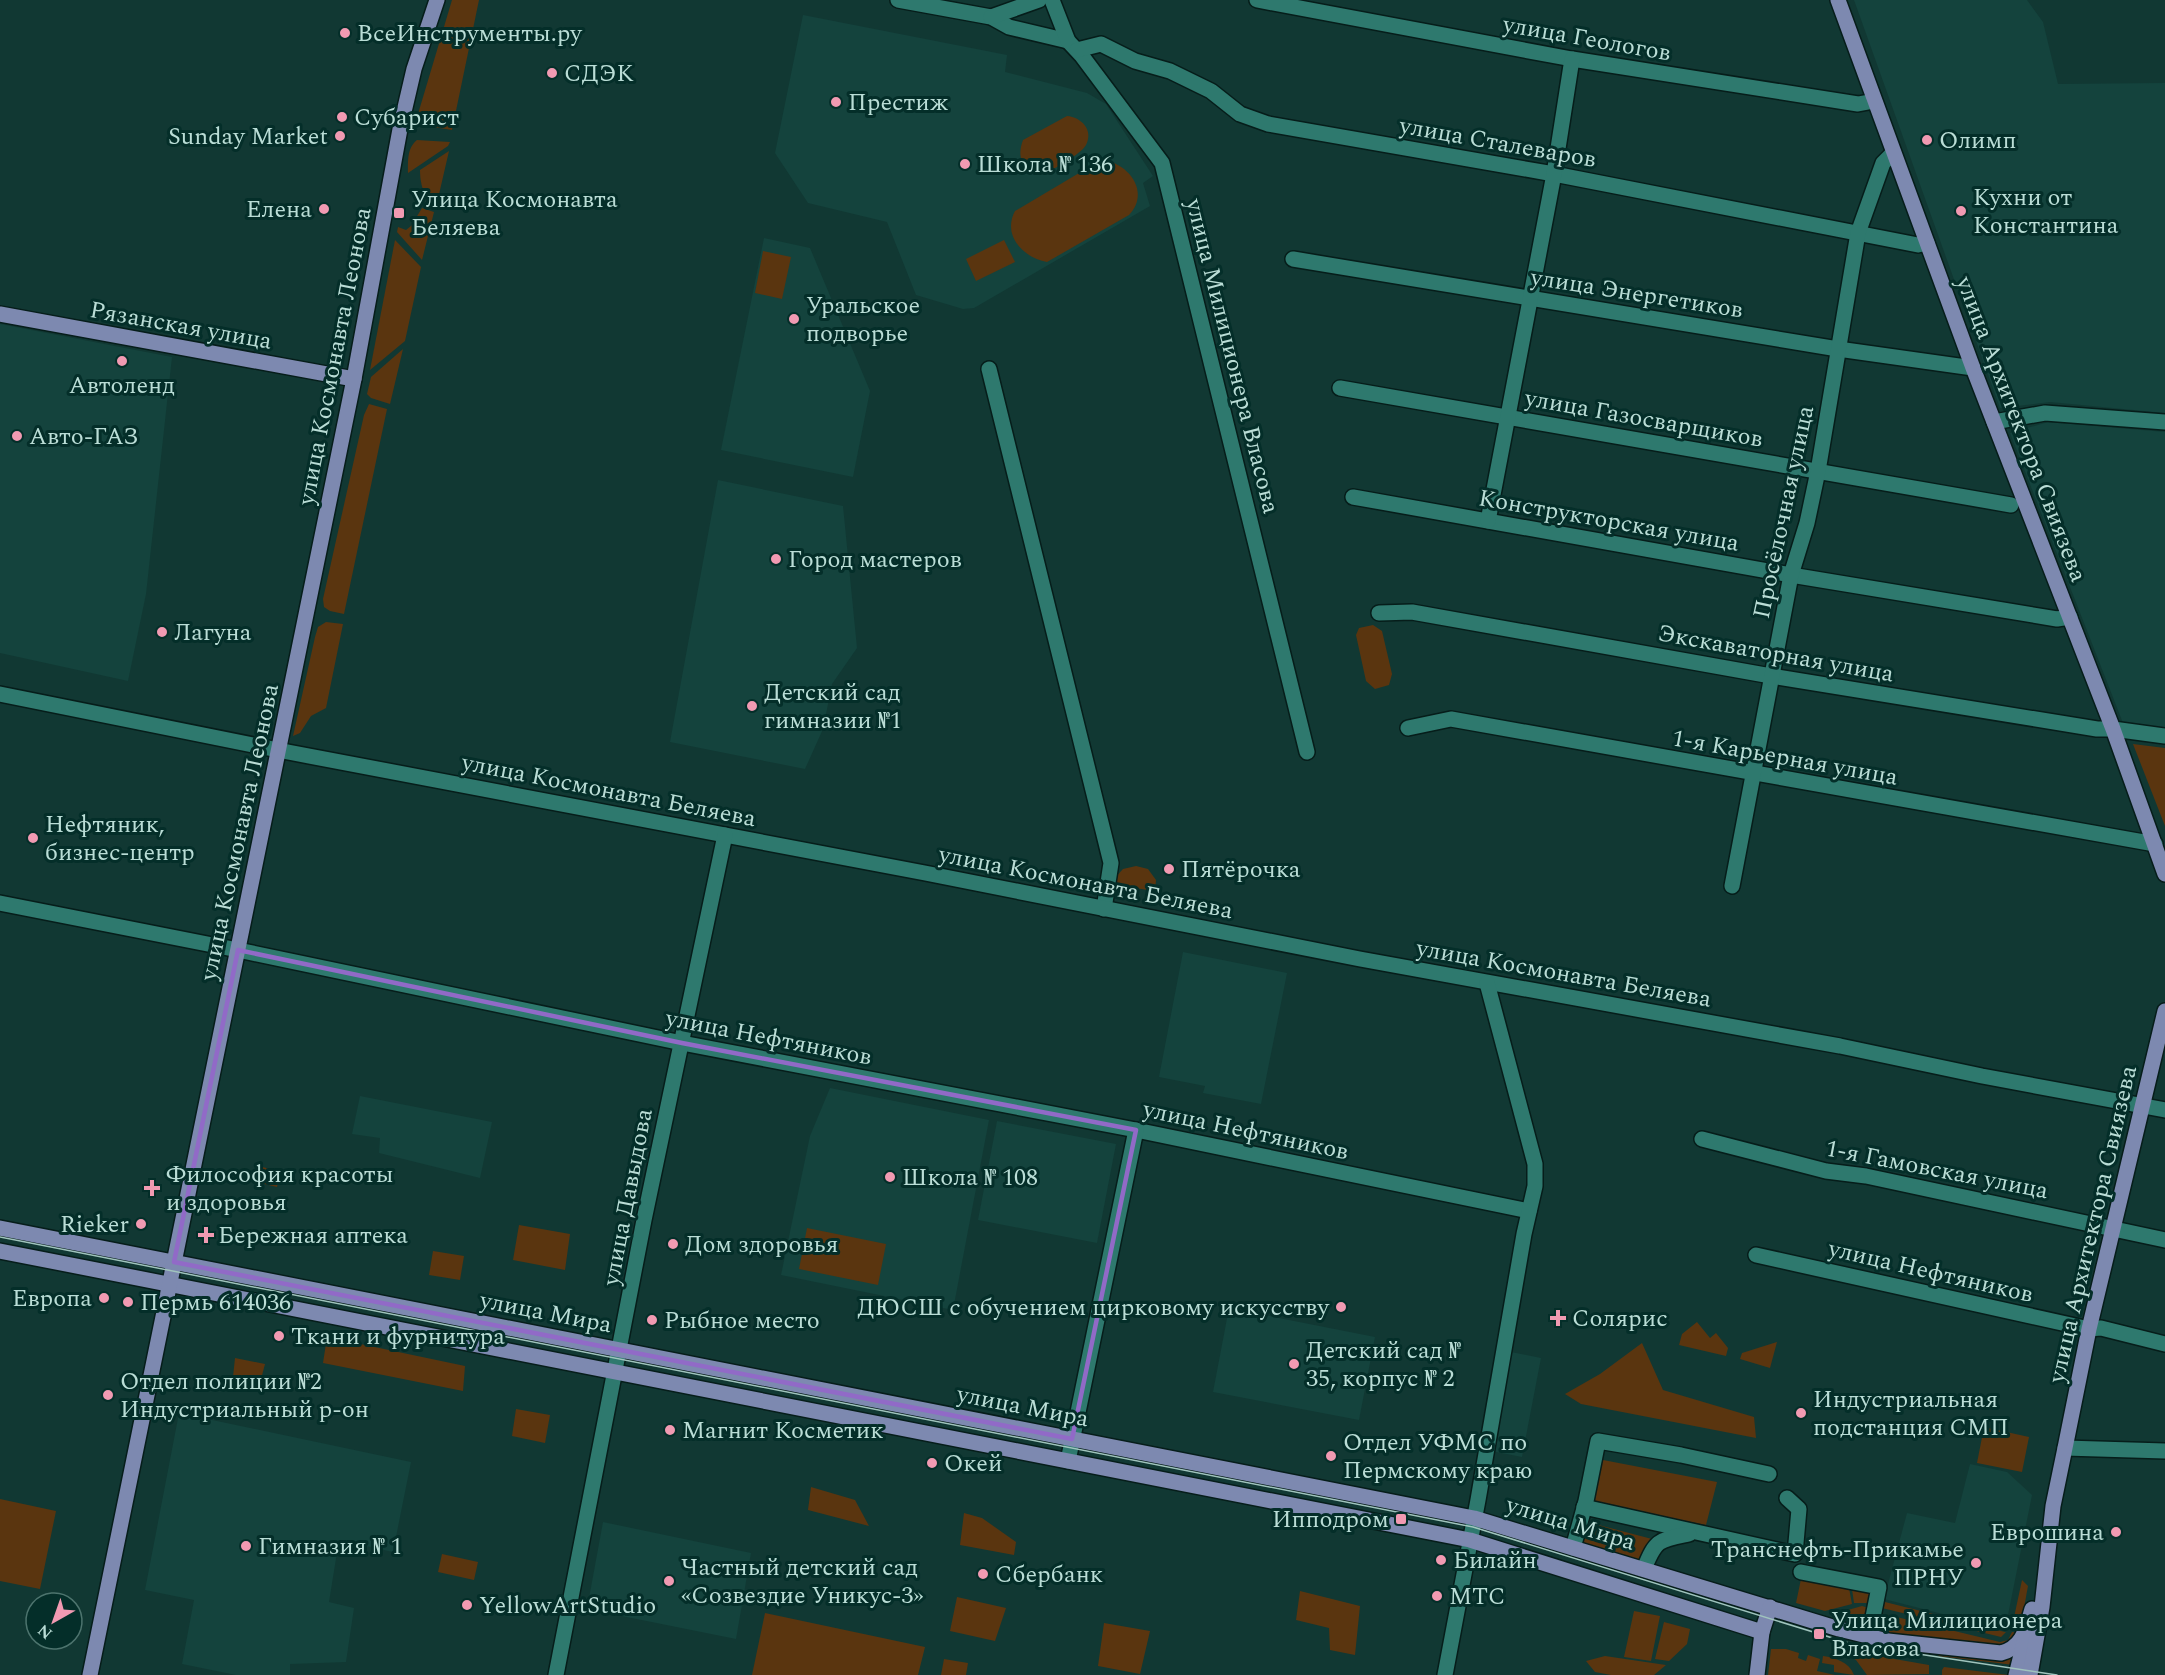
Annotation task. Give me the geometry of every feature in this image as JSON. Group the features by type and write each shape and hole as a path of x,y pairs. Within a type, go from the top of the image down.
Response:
{"main road":[{"name":"улица Космонавта Леонова","path":"90,1675 354,379 400,129 414,69 437,0"},
{"name":"улица Архитектора Свиязева","path":"1838,0 1973,368 2113,729 2165,874"},
{"name":"Рязанская улица","path":"0,314 354,379"},
{"name":"улица Архитектора Свиязева","path":"2024,1675 2031,1619 2089,1329 2165,1011"},
{"name":"улица Мира","path":"0,1228 1474,1518 1869,1637 1995,1653 2013,1648 2031,1619"},
{"name":"улица Мира","path":"0,1251 1470,1540 1762,1632"},
{"path":"1757,1675 1762,1632 1770,1607"},
{"name":"улица Архитектора Свиязева","path":"2030,1675 2031,1619"},
{"path":"2016,1675 2031,1619"},
{"path":"2031,1619 2038,1675"}],"street":[{"path":"898,0 991,17 1009,27 1072,46"},
{"path":"991,17 1039,0"},
{"name":"улица Милиционера Власова","path":"1052,0 1072,46 1162,163 1307,752"},
{"name":"улица Геологов","path":"1257,0 1572,59 1857,104 1874,101"},
{"name":"улица Сталеваров","path":"1072,46 1101,44 1134,61 1170,71 1211,91 1240,114 1268,124 1554,174 1918,245 1927,243"},
{"path":"1488,521 1554,174 1572,59"},
{"name":"Просёлочная улица","path":"1732,886 1791,575 1808,523 1858,233 1883,163 1893,153"},
{"name":"улица Энергетиков","path":"1293,259 1838,349 1973,368"},
{"path":"989,369 1111,863 1104,909"},
{"name":"улица Газосварщиков","path":"1340,388 2011,505"},
{"path":"1994,422 2045,413 2165,422"},
{"name":"Конструкторская улица","path":"1353,497 1791,575 2057,619 2070,618"},
{"name":"Экскаваторная улица","path":"1379,613 1412,612 1771,676 2085,727 2165,736"},
{"name":"улица Космонавта Беляева","path":"0,694 1487,983 1840,1046 1982,1076 2165,1110"},
{"name":"1-я Карьерная улица","path":"1408,728 1451,720 2155,844"},
{"name":"улица Давыдова","path":"556,1675 614,1372 725,835"},
{"name":"улица Нефтяников","path":"0,903 238,950 682,1043 1136,1130 1529,1211"},
{"path":"1444,1675 1524,1234 1535,1186 1535,1164 1487,983"},
{"path":"1068,1461 1136,1130"},
{"name":"1-я Гамовская улица","path":"1702,1139 1826,1171 1866,1176 2165,1239"},
{"name":"улица Нефтяников","path":"1756,1255 2089,1329 2101,1328 2165,1344"},
{"path":"1573,1548 1598,1441 1681,1455 1769,1474"},
{"path":"2064,1448 2165,1451"},
{"path":"1584,1507 1795,1554 1799,1509 1787,1498"},
{"path":"1644,1569 1656,1544 1666,1538 1695,1532"},
{"path":"1801,1572 1879,1587 1869,1637"}],"highlighted area":[{"path":"238,950 682,1043 1136,1130 1072,1439 174,1262"}],"shaded area":[{"path":"452,0 479,0 452,130 415,124"},
{"path":"1854,0 2027,0 2043,22 2058,84 2165,83 2165,413 2050,402 2000,408"},
{"name":"Школа № 136","path":"803,15 1007,55 1005,72 1087,93 1106,104 1153,176 1143,183 1150,206 974,308 963,309 916,295 887,222 808,203 775,153"},
{"path":"1067,116 1085,125 1088,134 1086,145 1060,166 1043,174 1029,170 1024,166 1021,158 1023,140"},
{"path":"417,140 450,142 448,146 408,173 410,151"},
{"path":"449,151 437,203 427,199 420,178 420,170"},
{"path":"1101,160 1120,166 1133,180 1138,197 1129,215 1047,262 1030,256 1013,237 1011,229 1015,211"},
{"path":"422,208 434,212 422,260 397,232 398,227 406,230 411,226"},
{"name":"Уральское подворье","path":"764,238 810,248 870,391 853,477 721,450"},
{"path":"395,240 421,267 405,341 370,370"},
{"path":"1004,240 1015,262 976,281 966,259"},
{"path":"763,251 791,257 782,299 755,293"},
{"path":"0,324 172,357 146,594 128,681 0,653"},
{"path":"403,349 390,404 371,398 367,394 371,377"},
{"path":"369,404 387,409 344,614 324,607 323,599 364,415"},
{"path":"2048,422 2165,432 2165,728 2123,723 2010,433"},
{"path":"718,480 843,506 857,648 832,684 823,729 805,769 670,742"},
{"path":"326,622 343,624 326,708 311,716 300,733 293,736 315,637 318,627"},
{"path":"1373,625 1382,631 1392,674 1389,685 1375,689 1366,681 1356,635 1359,628"},
{"path":"2133,744 2165,748 2165,826"},
{"path":"1136,866 1148,869 1156,880 1155,891 1114,885 1113,880 1123,869"},
{"path":"1183,952 1287,973 1261,1104 1203,1093 1205,1086 1159,1077"},
{"name":"Школа № 108","path":"830,1088 989,1120 953,1310 781,1275 810,1136"},
{"path":"360,1096 492,1122 480,1178 379,1153 380,1138 352,1134"},
{"path":"997,1121 1116,1144 1097,1243 978,1220"},
{"path":"259,1166 281,1172 277,1187 256,1182"},
{"path":"519,1225 570,1234 565,1270 513,1260"},
{"path":"807,1228 886,1244 878,1285 799,1269"},
{"path":"433,1251 464,1256 460,1280 429,1275"},
{"name":"Детский сад № 35, корпус № 2","path":"1229,1308 1375,1337 1359,1420 1213,1392"},
{"path":"1697,1322 1710,1338 1716,1333 1728,1348 1726,1356 1679,1345 1682,1334"},
{"path":"327,1337 465,1366 463,1391 323,1363"},
{"path":"1777,1342 1770,1368 1740,1359 1742,1353"},
{"path":"1642,1343 1663,1390 1754,1417 1756,1438 1581,1404 1565,1394 1600,1374"},
{"path":"1506,1351 1541,1358 1522,1457 1486,1450"},
{"path":"235,1358 265,1364 260,1383 233,1377"},
{"path":"516,1409 550,1415 545,1443 512,1436"},
{"name":"Гимназия № 1","path":"179,1413 411,1462 393,1552 339,1540 329,1602 354,1608 346,1662 290,1664 290,1675 236,1675 182,1664 194,1600 145,1590"},
{"path":"1984,1427 2029,1437 2022,1472 1977,1463"},
{"path":"1598,1459 1717,1482 1706,1525 1590,1502"},
{"path":"1970,1464 2007,1472 2032,1495 2005,1630 1884,1599 1907,1513 1955,1523"},
{"path":"811,1487 855,1500 869,1526 808,1510"},
{"path":"0,1499 56,1511 40,1589 0,1581"},
{"path":"964,1513 982,1518 1016,1542 1014,1555 960,1545"},
{"name":"Частный детский сад «Созвездие Уникус-3»","path":"603,1522 751,1553 736,1639 587,1609"},
{"path":"1591,1523 1652,1539 1641,1561 1578,1541 1582,1531"},
{"path":"442,1554 478,1562 474,1580 438,1572"},
{"path":"1801,1579 1849,1588 1852,1604 1825,1611 1796,1603"},
{"path":"2022,1580 2028,1586 2021,1624 2013,1622"},
{"path":"1852,1589 1873,1593 1870,1605 1854,1603"},
{"path":"1300,1591 1360,1606 1355,1655 1330,1650 1329,1628 1296,1620"},
{"path":"957,1597 1006,1608 995,1641 950,1631"},
{"path":"1885,1602 2006,1632 2001,1637 1882,1608"},
{"path":"1862,1606 1872,1609 1866,1627 1853,1623 1854,1619 1850,1617 1848,1610"},
{"path":"1634,1611 1660,1616 1651,1661 1624,1657"},
{"path":"765,1613 925,1647 918,1675 752,1675"},
{"path":"1880,1613 2000,1642 2008,1640 2012,1632 2019,1633 2006,1648 1878,1632"},
{"path":"1664,1622 1690,1629 1687,1644 1669,1661 1655,1659"},
{"path":"1104,1623 1150,1631 1140,1674 1098,1666"},
{"path":"1771,1649 1786,1649 1799,1653 1798,1658 1806,1661 1808,1655 1820,1659 1817,1671 1835,1675 1768,1675"},
{"path":"1843,1650 1929,1665 1929,1674 1867,1675 1856,1660 1843,1653"},
{"path":"1935,1651 2017,1654 2014,1665 1939,1656"},
{"path":"1605,1656 1666,1665 1654,1675 1611,1675 1595,1672 1586,1661"},
{"path":"1823,1656 1841,1661 1854,1675 1834,1672 1834,1665 1822,1663"},
{"path":"944,1659 968,1663 966,1675 941,1675"},
{"path":"1944,1667 2009,1675 1942,1675"}],"tram line":[{"path":"0,1237 1473,1527 1852,1644 2057,1675"}],"place":[{"name":"ВсеИнструменты.ру","path":"345,33"},
{"name":"СДЭК","path":"552,73"},
{"name":"Престиж","path":"836,102"},
{"name":"Субарист","path":"342,117"},
{"name":"Sunday Market","path":"340,136"},
{"name":"Олимп","path":"1927,140"},
{"name":"Школа № 136","path":"965,164"},
{"name":"Елена","path":"324,209"},
{"name":"Кухни от Константина","path":"1961,211"},
{"name":"Улица Космонавта Беляева","path":"399,213"},
{"name":"Уральское подворье","path":"794,319"},
{"name":"Автоленд","path":"122,361"},
{"name":"Авто-ГАЗ","path":"17,436"},
{"name":"Город мастеров","path":"776,559"},
{"name":"Лагуна","path":"162,632"},
{"name":"Детский сад гимназии №1","path":"752,706"},
{"name":"Нефтяник, бизнес-центр","path":"33,838"},
{"name":"Пятёрочка","path":"1169,869"},
{"name":"Школа № 108","path":"890,1177"},
{"name":"Философия красоты и здоровья","path":"152,1188"},
{"name":"Rieker","path":"141,1224"},
{"name":"Бережная аптека","path":"206,1235"},
{"name":"Дом здоровья","path":"673,1244"},
{"name":"Европа","path":"104,1298"},
{"name":"Пермь 614036","path":"128,1302"},
{"name":"ДЮСШ с обучением цирковому искусству","path":"1341,1307"},
{"name":"Солярис","path":"1558,1318"},
{"name":"Рыбное место","path":"652,1320"},
{"name":"Ткани и фурнитура","path":"279,1336"},
{"name":"Детский сад № 35, корпус № 2","path":"1294,1364"},
{"name":"Отдел полиции №2 Индустриальный р-он","path":"108,1395"},
{"name":"Индустриальная подстанция СМП","path":"1801,1413"},
{"name":"Магнит Косметик","path":"670,1430"},
{"name":"Отдел УФМС по Пермскому краю","path":"1331,1456"},
{"name":"Окей","path":"932,1463"},
{"name":"Ипподром","path":"1401,1519"},
{"name":"Еврошина","path":"2116,1532"},
{"name":"Гимназия № 1","path":"246,1546"},
{"name":"Билайн","path":"1441,1560"},
{"name":"Транснефть-Прикамье ПРНУ","path":"1976,1563"},
{"name":"Сбербанк","path":"983,1574"},
{"name":"Частный детский сад «Созвездие Уникус-3»","path":"669,1581"},
{"name":"МТС","path":"1437,1596"},
{"name":"YellowArtStudio","path":"467,1605"},
{"name":"Улица Милиционера Власова","path":"1819,1634"}]}
